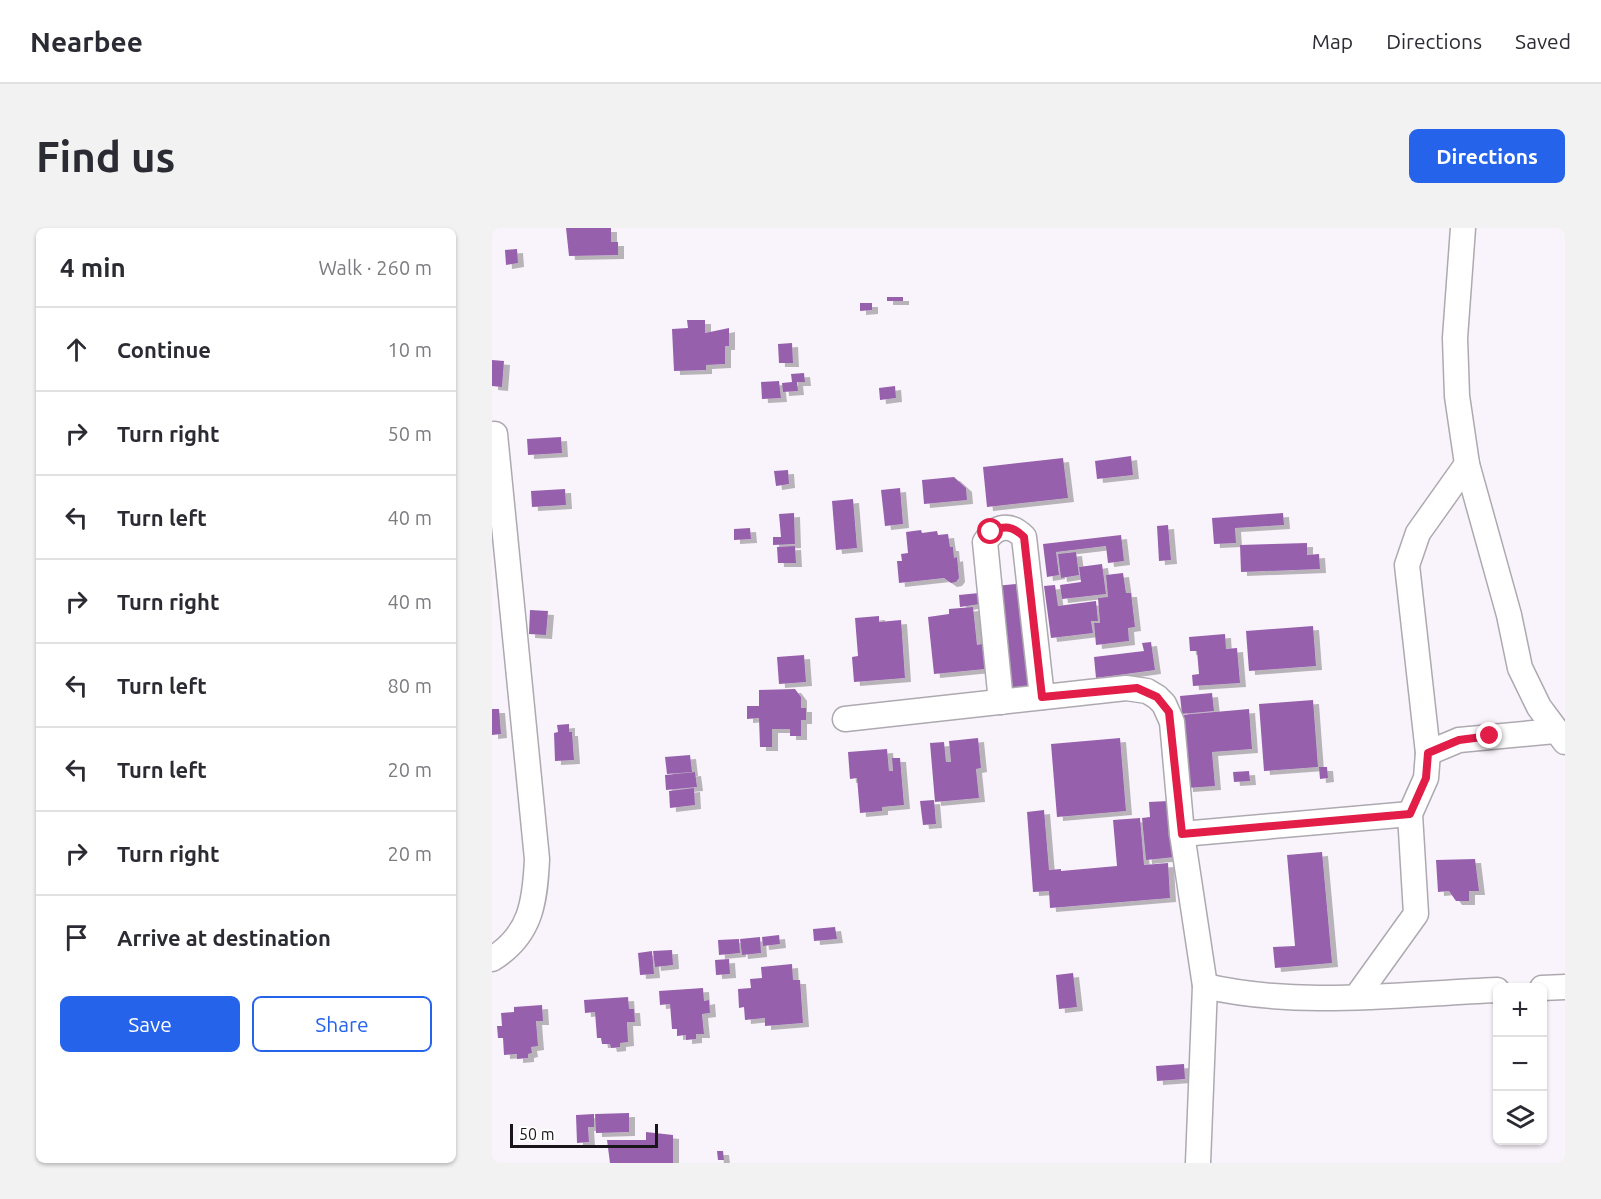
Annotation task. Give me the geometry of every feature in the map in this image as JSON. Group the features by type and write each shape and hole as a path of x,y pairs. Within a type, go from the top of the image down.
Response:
{"street":[{"path":"1428,753 1459,740 1560,736 1520,668 1509,615 1467,464 1457,396 1455,338 1463,228"},
{"path":"492,959 518,938 528,919 533,900 537,859 495,434"},
{"path":"1356,996 1416,914 1410,814 1426,778 1428,753 1407,566 1418,533 1467,464"},
{"path":"1001,702 985,542 991,532 1003,526 1016,529 1024,537 1042,697"},
{"path":"845,719 1137,688 1147,691 1164,704 1172,722 1182,834 1205,986 1198,1163"},
{"path":"1182,834 1410,814"},
{"path":"1205,986 1246,995 1292,999 1493,990"},
{"path":"1547,988 1565,987"}],"building":[{"path":"566,228 611,228 611,242 618,242 618,255 569,256"},
{"path":"517,249 518,263 506,265 505,250"},
{"path":"887,297 903,297 903,301 887,301"},
{"path":"860,303 872,303 872,310 860,311"},
{"path":"687,320 705,320 705,333 729,328 729,346 725,346 725,364 706,365 706,370 674,371 672,329 688,328"},
{"path":"792,343 793,363 779,363 778,344"},
{"path":"492,360 504,361 502,387 492,386"},
{"path":"804,373 805,382 797,382 798,391 783,392 782,383 792,382 791,374"},
{"path":"779,381 781,398 762,399 761,382"},
{"path":"895,386 896,398 880,400 879,388"},
{"path":"561,437 562,453 528,455 527,439"},
{"path":"1131,456 1133,475 1097,479 1095,461"},
{"path":"1063,458 1068,498 987,507 983,467"},
{"path":"788,470 789,484 776,486 774,471"},
{"path":"954,477 966,488 967,500 924,504 922,480"},
{"path":"900,488 903,524 885,526 881,490"},
{"path":"565,489 566,505 532,507 531,491"},
{"path":"853,499 857,548 836,550 832,501"},
{"path":"794,513 795,544 773,545 773,537 781,537 779,514"},
{"path":"1283,513 1284,525 1235,528 1236,543 1214,544 1212,518"},
{"path":"1168,525 1171,560 1159,561 1157,526"},
{"path":"750,528 751,539 734,540 734,529"},
{"path":"921,530 922,533 937,531 938,535 948,534 954,558 957,557 959,578 956,582 951,583 944,578 899,583 897,561 902,561 901,554 908,553 906,532"},
{"path":"1121,535 1124,561 1108,563 1106,546 1056,552 1059,575 1047,577 1043,544"},
{"path":"1307,543 1307,555 1319,554 1320,569 1241,572 1240,545"},
{"path":"795,546 796,563 778,563 777,547"},
{"path":"1076,552 1079,575 1061,578 1058,554"},
{"path":"1102,564 1106,594 1062,599 1060,585 1081,582 1079,567"},
{"path":"1123,573 1126,593 1131,593 1135,627 1128,628 1129,641 1096,645 1094,623 1100,623 1098,598 1108,597 1106,575"},
{"path":"1016,584 1022,635 1027,634 1034,687 1007,691 995,586"},
{"path":"1055,585 1058,606 1096,601 1098,621 1091,621 1093,633 1051,638 1044,586"},
{"path":"979,593 980,604 960,607 959,595"},
{"path":"973,607 977,645 982,644 985,669 934,674 928,617 949,614 949,609"},
{"path":"530,610 548,611 546,635 529,634"},
{"path":"879,616 879,622 901,620 905,678 854,682 852,657 858,656 855,618"},
{"path":"1313,626 1316,666 1249,671 1246,631"},
{"path":"1225,634 1226,649 1237,648 1240,683 1193,686 1192,675 1199,674 1197,651 1190,651 1189,637"},
{"path":"1151,642 1155,670 1096,678 1094,657 1144,651 1142,643"},
{"path":"804,655 806,682 779,684 777,657"},
{"path":"795,689 801,697 801,708 806,708 806,720 801,720 801,736 790,736 790,729 772,729 772,747 760,747 759,718 747,719 747,706 759,706 759,690"},
{"path":"1212,693 1214,711 1182,714 1180,696"},
{"path":"1313,700 1318,767 1264,771 1259,704"},
{"path":"492,709 499,709 501,734 492,735"},
{"path":"1249,709 1252,749 1212,752 1215,786 1187,788 1181,715"},
{"path":"569,724 569,732 572,732 574,760 555,761 554,733 558,732 557,725"},
{"path":"978,738 981,768 976,769 979,798 935,802 930,743 944,742 946,762 951,762 949,741"},
{"path":"1120,738 1126,811 1057,817 1051,744"},
{"path":"887,749 889,771 893,771 892,758 900,758 904,805 882,807 882,811 860,813 857,778 850,779 848,752"},
{"path":"690,755 692,772 667,774 665,757"},
{"path":"1319,767 1327,767 1328,778 1320,779"},
{"path":"1249,771 1250,781 1234,782 1233,772"},
{"path":"695,772 697,787 666,790 665,775"},
{"path":"694,788 695,805 670,808 669,791"},
{"path":"934,800 936,824 923,825 920,801"},
{"path":"1168,801 1175,857 1146,860 1142,818 1150,817 1149,802"},
{"path":"1044,810 1049,870 1061,869 1061,871 1117,866 1113,820 1140,818 1144,865 1168,863 1170,898 1050,908 1049,891 1033,892 1027,812"},
{"path":"1322,852 1332,963 1275,968 1273,947 1295,946 1287,855"},
{"path":"1475,859 1479,891 1469,891 1469,901 1456,901 1449,891 1438,892 1436,860"},
{"path":"835,927 837,939 814,941 813,929"},
{"path":"779,935 780,944 763,946 762,937"},
{"path":"760,937 761,953 742,955 740,939"},
{"path":"739,939 740,953 719,955 718,940"},
{"path":"672,950 673,965 655,967 653,951"},
{"path":"652,951 654,974 640,975 638,953"},
{"path":"729,959 730,974 716,975 715,960"},
{"path":"792,964 793,980 800,980 803,1023 765,1026 765,1018 745,1020 744,1007 739,1008 738,989 751,988 750,979 762,978 761,967"},
{"path":"1073,973 1077,1007 1059,1009 1056,975"},
{"path":"703,988 704,1001 709,1000 710,1013 702,1014 704,1034 696,1034 696,1039 686,1040 686,1035 677,1036 677,1029 672,1029 670,1004 660,1005 659,991"},
{"path":"628,997 629,1009 634,1009 635,1022 627,1022 628,1042 620,1043 620,1047 611,1048 610,1044 602,1044 601,1038 597,1038 595,1012 585,1013 584,1000"},
{"path":"542,1005 543,1021 536,1021 538,1046 531,1047 532,1053 528,1054 528,1058 517,1059 517,1054 504,1055 503,1038 498,1038 497,1026 502,1026 501,1013 514,1012 514,1007"},
{"path":"1184,1064 1185,1079 1157,1081 1156,1066"},
{"path":"629,1113 629,1132 596,1133 595,1114"},
{"path":"594,1114 594,1127 588,1127 589,1142 577,1143 576,1115"},
{"path":"646,1132 673,1135 673,1163 610,1163 607,1140 646,1140"},
{"path":"717,1151 723,1151 724,1160 718,1160"}],"route":[{"path":"991,532 1003,526 1016,529 1024,537 1042,697 1137,688 1147,691 1164,704 1172,722 1182,834 1410,814 1426,778 1428,753 1459,740 1490,736"}]}
